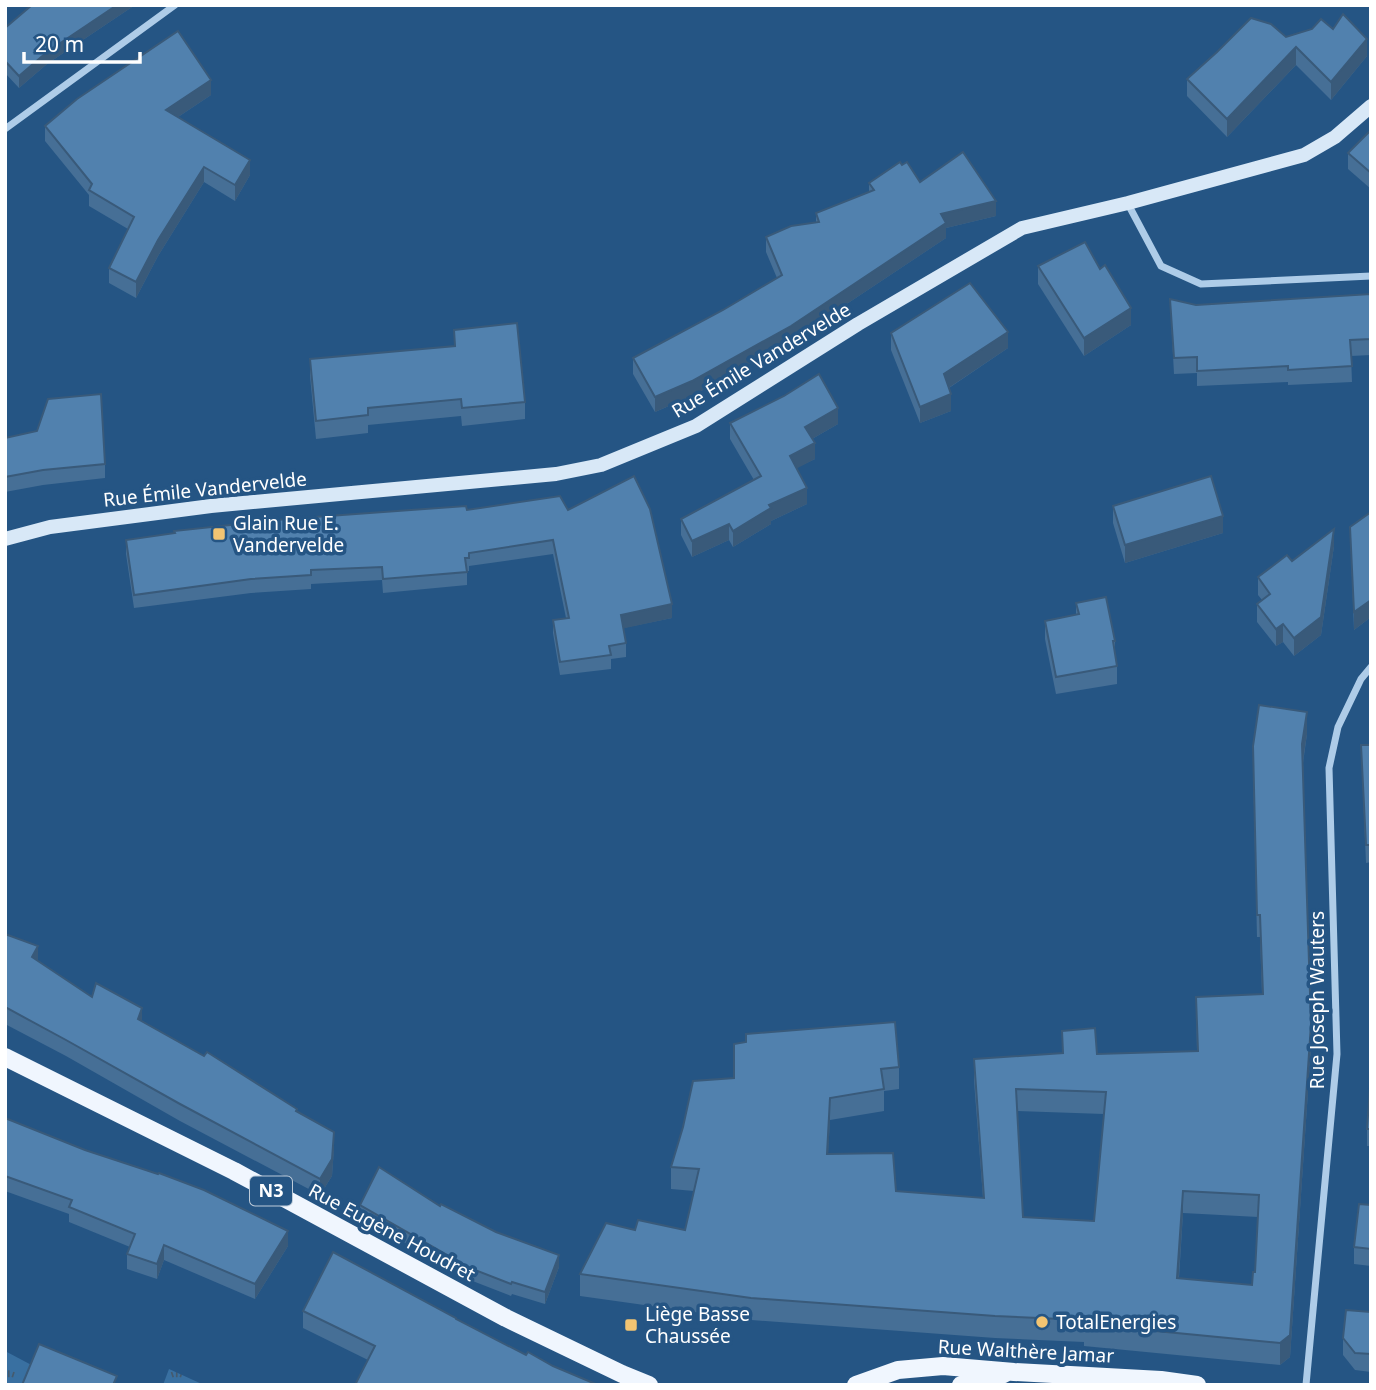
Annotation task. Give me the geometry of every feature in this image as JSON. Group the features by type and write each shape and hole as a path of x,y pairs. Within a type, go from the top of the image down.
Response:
{"main road":[{"name":"Rue Émile Vandervelde","path":"5,539 50,527 198,508 556,474 601,465 696,426 858,324 1022,228 1128,203 1304,155 1335,137 1371,106"},
{"name":"Rue Eugène Houdret","path":"5,1057 234,1171 506,1318 649,1385"},
{"name":"Rue Walthère Jamar","path":"856,1385 898,1370 919,1367 970,1367 1161,1380 1197,1385"},
{"path":"961,1385 1014,1372"}],"street":[{"path":"5,129 175,5"},
{"path":"1128,203 1161,266 1201,284 1371,276"},
{"name":"Rue Joseph Wauters","path":"1306,1385 1336,1054 1329,768 1338,727 1361,679 1371,667"}],"green space":[{"path":"5,1351 39,1369 33,1385 5,1385"},
{"path":"169,1369 204,1385 163,1385"}],"building":[{"path":"32,5 117,5 47,52 19,76 5,61 5,28"},
{"path":"1343,14 1367,39 1331,82 1296,47 1227,119 1187,79 1251,18 1271,24 1286,37 1312,29 1321,19 1333,29"},
{"path":"178,31 211,80 166,110 250,160 235,185 204,167 158,240 136,282 109,268 134,217 89,190 92,184 45,126 77,99"},
{"path":"1371,130 1371,173 1348,153"},
{"path":"963,152 996,201 941,214 946,223 791,326 692,381 655,397 633,358 782,275 766,237 791,226 819,222 816,213 874,190 869,183 900,162 902,165 907,162 920,182"},
{"path":"1085,242 1100,269 1105,265 1131,308 1084,338 1038,266"},
{"path":"970,283 1008,332 944,374 951,394 920,407 891,333"},
{"path":"1371,294 1371,339 1350,340 1352,366 1197,371 1197,357 1174,358 1170,299 1196,305"},
{"path":"517,323 525,402 462,408 461,399 368,408 368,415 316,421 310,359 455,346 454,330"},
{"path":"819,374 838,408 805,427 815,443 790,456 807,488 769,505 771,508 733,531 729,524 692,541 681,519 761,476 730,423 784,396"},
{"path":"101,394 105,464 5,477 5,438 37,431 48,399"},
{"path":"634,476 650,509 672,604 621,615 626,643 609,646 611,655 560,662 553,620 569,618 553,540 469,553 469,558 465,558 467,572 383,579 382,567 311,570 311,575 251,579 134,595 126,540 175,533 174,531 287,519 466,506 467,510 560,496 568,510"},
{"path":"1211,476 1223,516 1125,545 1113,506"},
{"path":"1371,512 1371,600 1354,612 1350,527"},
{"path":"1334,529 1321,617 1294,638 1283,624 1276,629 1257,604 1270,594 1258,577 1287,555 1292,561"},
{"path":"1106,597 1117,666 1056,677 1045,621 1079,614 1076,603"},
{"path":"1259,705 1307,712 1302,744 1311,1024 1290,1335 1280,1343 1084,1324 1084,1320 751,1298 580,1274 606,1223 635,1230 638,1220 685,1230 699,1169 671,1167 693,1081 734,1078 734,1044 746,1042 746,1034 895,1022 899,1067 881,1069 884,1089 830,1098 827,1154 893,1153 896,1191 984,1198 974,1059 1063,1053 1062,1031 1095,1028 1097,1054 1198,1051 1196,997 1263,994 1260,915 1257,915 1253,746","holes":["1016,1089 1106,1092 1094,1221 1023,1217","1183,1191 1259,1195 1252,1285 1177,1278"]},
{"path":"1361,745 1371,745 1371,845 1366,845"},
{"path":"5,934 38,946 32,957 92,997 96,983 142,1008 138,1019 204,1056 207,1052 297,1109 296,1111 334,1132 332,1159 320,1179 5,1007"},
{"path":"1371,1075 1371,1129 1367,1129"},
{"path":"5,1118 85,1150 204,1190 288,1231 255,1284 164,1245 157,1264 127,1254 135,1234 69,1207 72,1200 5,1176"},
{"path":"379,1167 440,1206 441,1204 496,1232 559,1255 545,1292 512,1282 511,1284 470,1268 360,1205"},
{"path":"1359,1204 1371,1205 1371,1249 1354,1247"},
{"path":"333,1252 526,1355 528,1352 598,1385 355,1385 375,1346 303,1311"},
{"path":"1346,1310 1371,1312 1371,1354 1355,1353 1343,1338"},
{"path":"39,1344 117,1376 113,1385 22,1385"}],"place":[{"name":"Glain Rue E. Vandervelde","path":"219,534"},
{"name":"TotalEnergies","path":"1042,1322"},
{"name":"Liège Basse Chaussée","path":"631,1325"}]}
